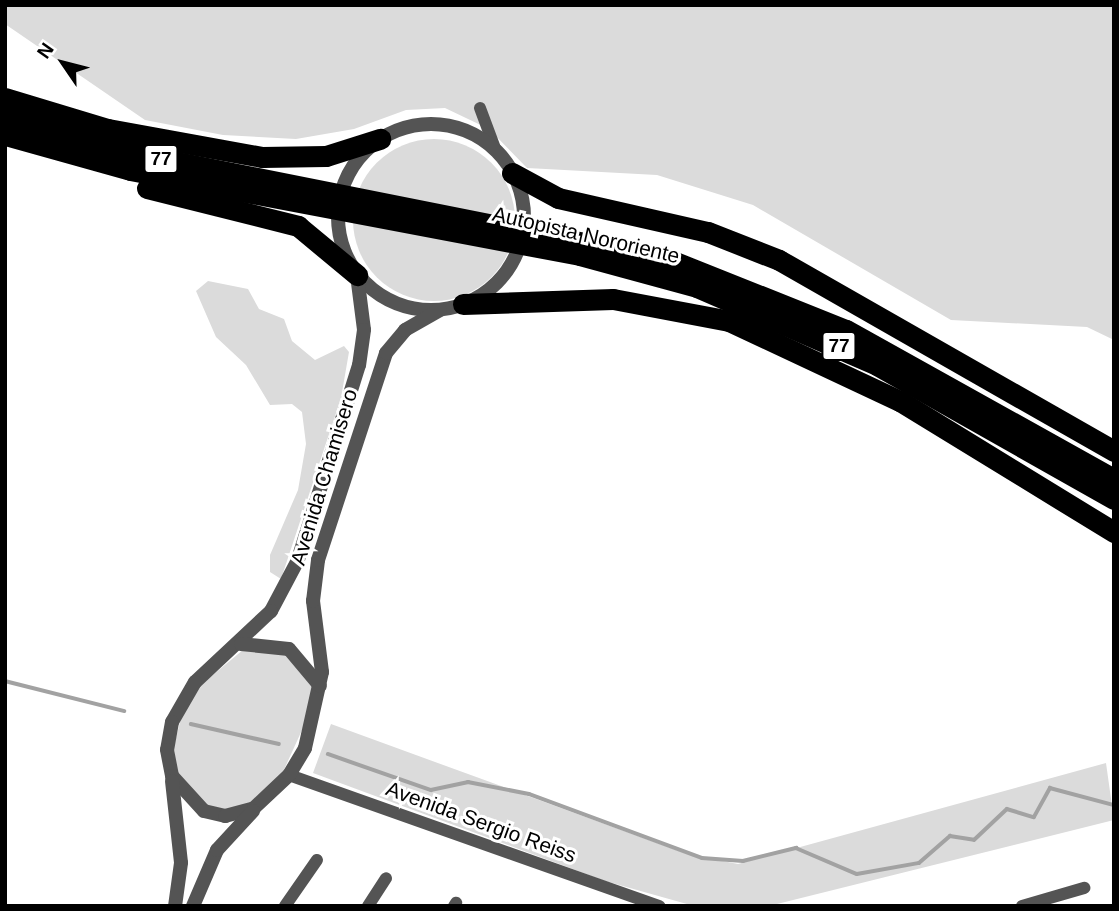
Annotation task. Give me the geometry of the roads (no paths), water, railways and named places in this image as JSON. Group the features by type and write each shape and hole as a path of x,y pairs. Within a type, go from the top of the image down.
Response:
{"highway":[{"path":"5,98 98,127 262,157 326,156 380,139"},
{"name":"Autopista Nororiente","path":"5,116 114,149 318,198"},
{"path":"5,135 40,158 89,175 284,221 320,240 358,275"},
{"name":"Autopista Nororiente","path":"5,135 118,167 318,198 670,260 814,315 1114,479"},
{"path":"512,173 558,198 708,232 779,260 1114,451"},
{"name":"Autopista Nororiente","path":"543,239 672,278 793,324 961,410 1114,499"},
{"path":"463,304 613,299 729,321 796,347 926,415 1114,532"}],"street":[{"path":"480,108 496,151 512,173 524,214 515,257 493,285 463,304 440,310 394,303 358,275 341,241 339,202 353,166 380,139 433,124 473,134 496,151"},
{"name":"Avenida Chamisero","path":"175,906 181,863 167,750 178,706 204,674 241,645 281,596 300,552 359,365 364,331 358,275"},
{"name":"Avenida Chamisero","path":"193,906 217,850 289,775 313,728 320,686 313,601 316,568 375,379 400,334 440,310"},
{"path":"241,645 289,649 320,686"},
{"name":"Avenida Sergio Reiss","path":"289,775 659,906"},
{"name":"Avenida Chamisero","path":"172,776 192,804 213,814 236,815 264,802"},
{"path":"285,906 317,860"},
{"path":"368,906 387,878"},
{"path":"1022,906 1044,902 1084,888"}],"waterway":[{"path":"5,681 124,711"},
{"path":"191,724 279,744"},
{"path":"328,754 431,790 468,782 529,794 702,858 743,861 796,848 857,874 919,863 950,836 974,840 1007,809 1034,817 1050,788 1114,805"}]}
